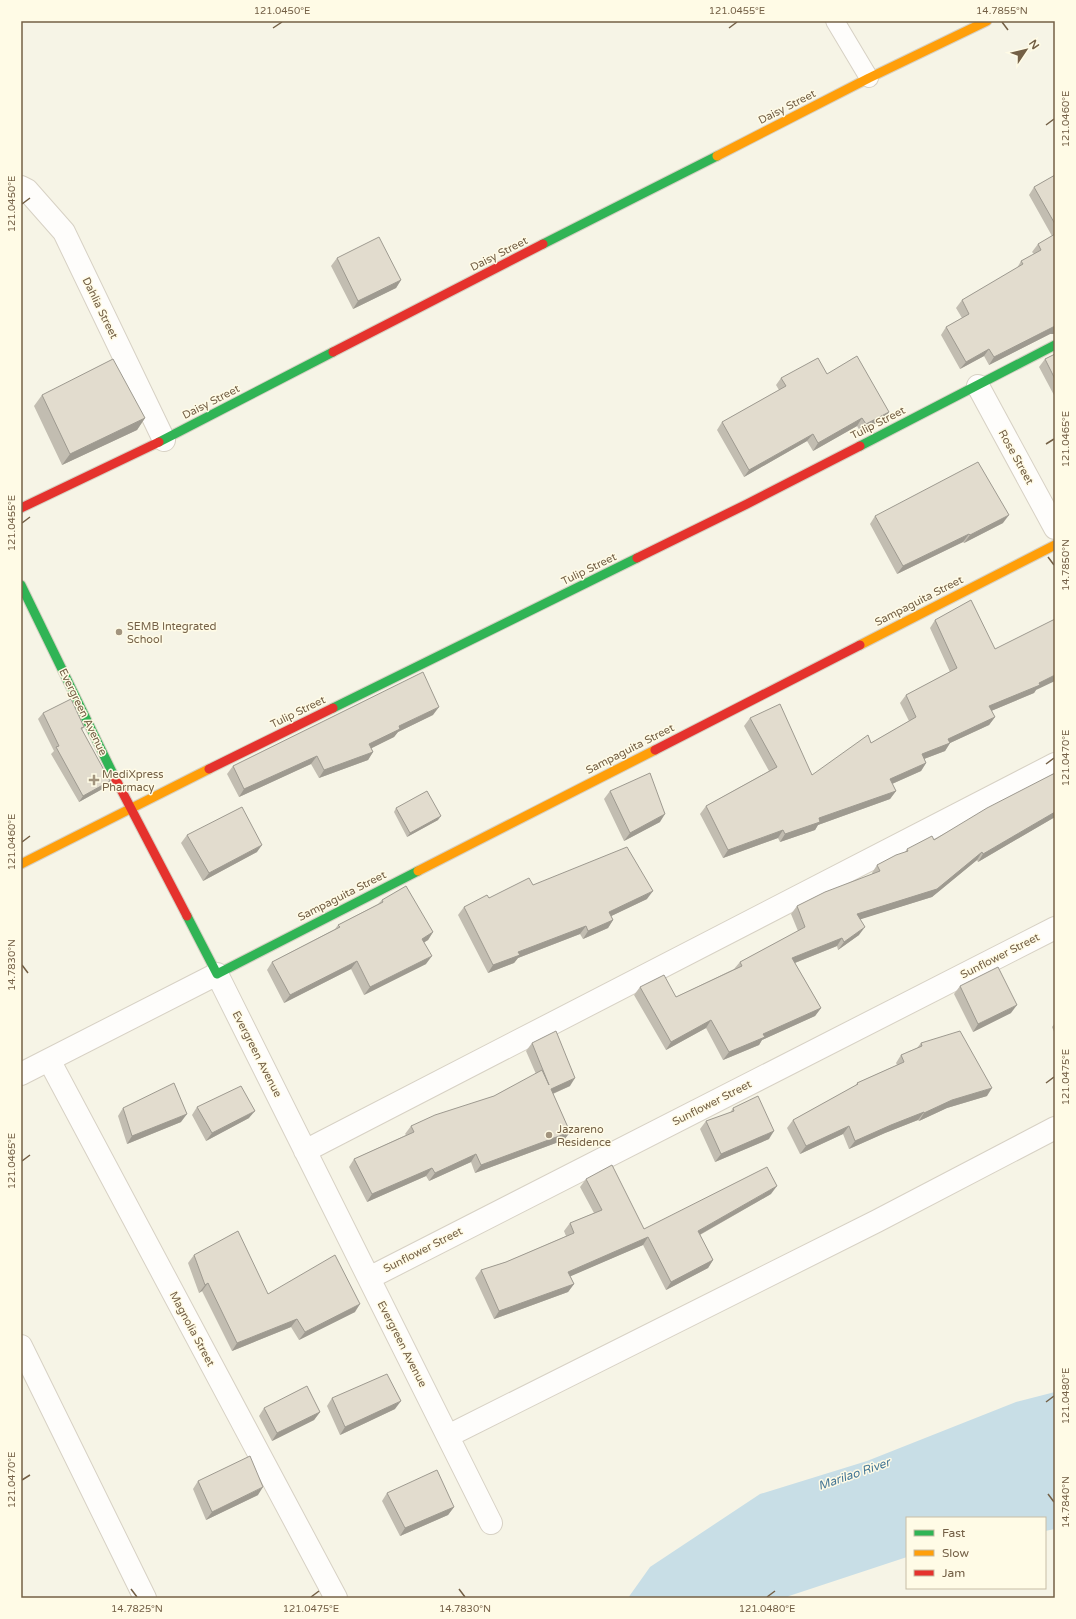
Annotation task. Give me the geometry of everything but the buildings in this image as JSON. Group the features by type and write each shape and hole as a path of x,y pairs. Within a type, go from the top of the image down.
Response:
{"street":[{"name":"Daisy Street","path":"21,508 164,440 869,78 987,21"},
{"name":"Dahlia Street","path":"21,187 27,190 64,232 164,440"},
{"name":"Tulip Street","path":"21,864 130,808 747,504 1055,345"},
{"name":"Rose Street","path":"978,386 1055,528"},
{"name":"Sampaguita Street","path":"217,974 1055,545"},
{"name":"Evergreen Avenue","path":"21,585 130,808 217,974 491,1523"},
{"path":"305,1151 1055,764"},
{"name":"Sunflower Street","path":"368,1278 1055,928"},
{"path":"21,1074 217,974"},
{"name":"Magnolia Street","path":"49,1060 336,1598"},
{"path":"448,1436 877,1221 1055,1128"},
{"path":"21,1346 145,1598"}],"lane":[{"path":"835,21 869,78"}],"water":[{"name":"Marilao River","path":"1055,1392 1055,1529 1046,1531 1046,1517 906,1517 906,1557 789,1596 787,1598 628,1598 650,1567 760,1494 867,1461 1016,1402"}],"traffic: fast":[{"path":"543,244 717,156"},
{"path":"860,446 1055,345"},
{"path":"159,442 333,352"},
{"path":"333,708 637,558"},
{"path":"21,585 114,776"},
{"path":"187,916 217,974 418,871"}],"traffic: slow":[{"path":"717,156 869,78 987,21"},
{"path":"860,645 1055,545"},
{"path":"418,871 655,750"},
{"path":"21,864 209,769"}],"traffic: jam":[{"path":"333,352 543,244"},
{"path":"21,508 159,442"},
{"path":"637,558 860,446"},
{"path":"655,750 860,645"},
{"path":"209,769 333,708"},
{"path":"114,776 187,916"}],"place":[{"name":"SEMB Integrated School","path":"119,632"},
{"name":"MediXpress Pharmacy","path":"94,780"},
{"name":"Jazareno Residence","path":"549,1135"}]}
